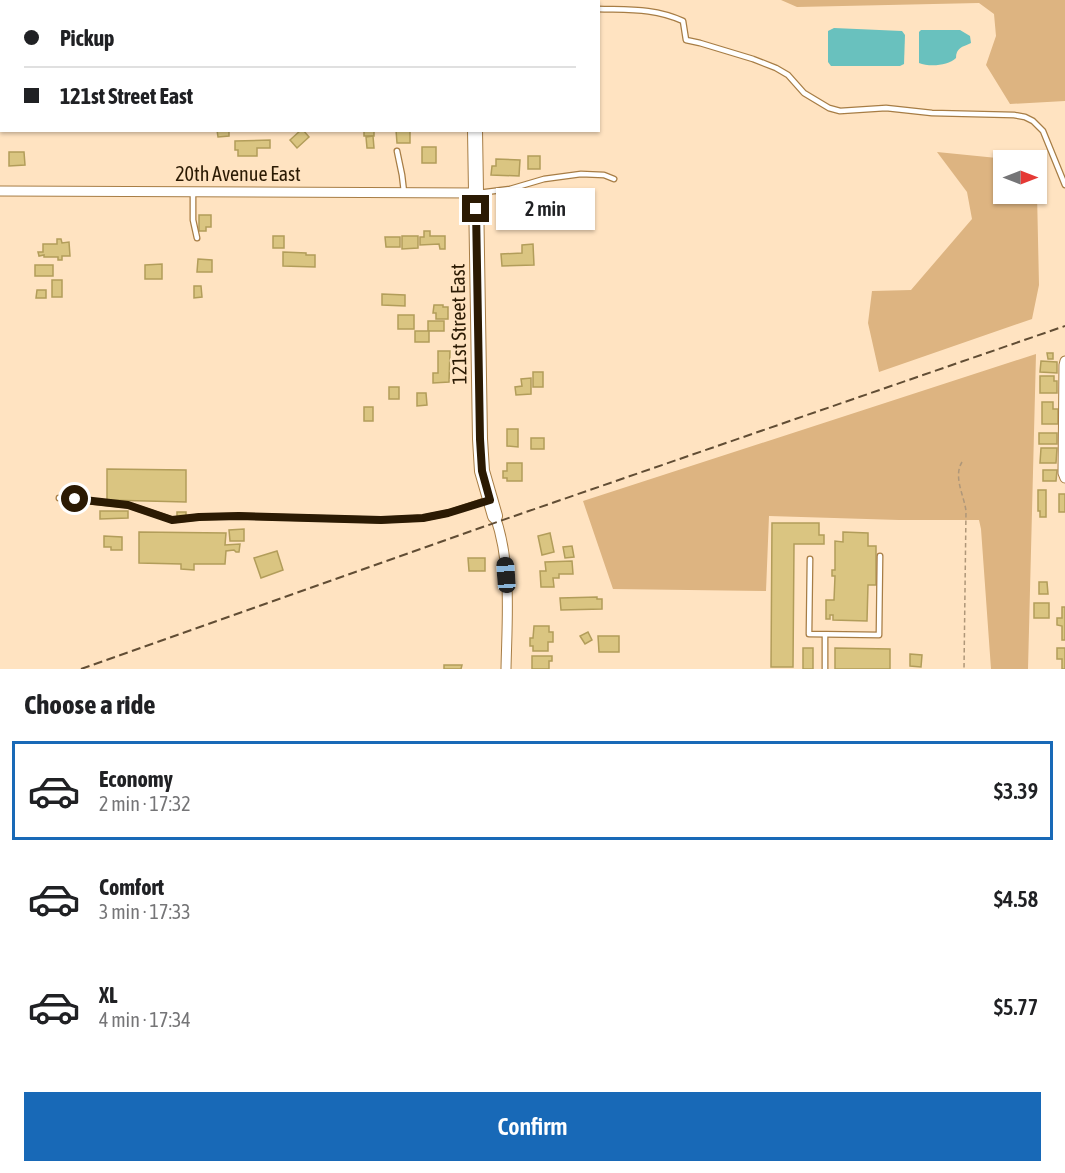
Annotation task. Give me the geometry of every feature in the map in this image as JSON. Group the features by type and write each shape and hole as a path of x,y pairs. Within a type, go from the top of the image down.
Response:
{"street":[{"name":"121st Street East","path":"475,132 480,439 482,471 495,516"},
{"name":"20th Avenue East","path":"0,191 476,193"},
{"path":"1065,361 1063,473 1065,478"},
{"path":"495,516 505,558 506,669"}],"lane":[{"path":"600,9 651,10 683,21 686,40 776,68 788,75 804,93 829,108 840,111 886,108 932,114 1025,117 1043,131 1065,185"},
{"path":"397,151 404,192"},
{"path":"476,193 510,189 544,179 581,174 604,174 614,179"},
{"path":"193,191 193,220 197,238"},
{"path":"59,498 128,505 172,520 239,516 381,520 423,518 490,500"},
{"path":"810,558 809,634 879,635 880,556"},
{"path":"825,635 825,669"}],"path":[{"path":"962,462 958,469 958,476 966,511 964,669"}],"shaded area":[{"path":"781,0 1065,0 1065,101 1010,104 986,65 996,36 994,14 979,3 797,7"},
{"path":"937,152 993,158 993,204 1037,204 1039,285 1032,319 879,372 868,323 872,291 911,290 972,219 967,192"},
{"path":"1036,354 1028,669 991,669 979,520 769,516 766,591 613,589 583,501"}],"water":[{"path":"834,28 902,31 905,35 904,64 900,66 831,66 828,62 828,31"},
{"path":"921,30 960,30 970,36 971,43 960,48 956,58 948,63 933,65 919,63 919,32"}],"building":[{"path":"217,132 229,132 229,136 218,137"},
{"path":"299,132 305,132 309,137 297,148 290,140"},
{"path":"364,132 374,132 374,136 364,136"},
{"path":"396,132 410,132 410,143 397,143"},
{"path":"373,136 374,148 367,148 366,137"},
{"path":"270,140 270,148 257,148 257,156 238,156 238,150 235,150 235,141"},
{"path":"422,147 436,147 436,163 422,163"},
{"path":"9,152 24,152 25,165 9,166"},
{"path":"528,156 540,156 540,169 528,169"},
{"path":"496,159 520,160 519,176 491,175 492,166 496,166"},
{"path":"573,193 592,193 592,207 573,207"},
{"path":"534,204 541,204 540,221 532,221 528,218 528,207 534,207"},
{"path":"199,215 211,215 211,227 206,227 206,231 199,231"},
{"path":"424,231 430,231 430,236 445,236 445,249 440,249 439,244 420,245 420,237 424,237"},
{"path":"273,236 284,236 284,248 273,248"},
{"path":"402,236 418,236 418,248 402,249"},
{"path":"385,237 400,237 400,247 386,247"},
{"path":"57,239 61,239 62,243 69,242 70,256 62,256 62,260 58,260 58,257 39,256 38,252 43,252 43,244 57,244"},
{"path":"533,244 534,265 502,266 501,254 522,253 522,245"},
{"path":"283,252 315,255 315,267 283,266"},
{"path":"198,259 212,260 212,272 197,272"},
{"path":"162,264 162,279 145,279 145,265"},
{"path":"35,265 53,265 53,276 35,276"},
{"path":"52,280 62,280 62,297 52,297"},
{"path":"194,286 201,286 202,297 194,298"},
{"path":"37,290 46,290 46,298 36,298"},
{"path":"382,294 405,295 405,306 382,305"},
{"path":"434,305 448,307 448,319 436,319 436,313 433,313"},
{"path":"398,315 414,315 414,329 398,329"},
{"path":"428,321 444,321 444,331 428,331"},
{"path":"415,331 429,331 429,342 415,342"},
{"path":"438,351 450,351 449,382 433,383 433,373 438,373"},
{"path":"1047,353 1053,353 1053,359 1048,359"},
{"path":"1041,361 1057,362 1057,373 1040,372"},
{"path":"533,372 543,372 543,387 533,387"},
{"path":"1040,376 1054,376 1054,381 1057,381 1057,393 1040,393"},
{"path":"531,378 531,394 516,395 515,387 522,386 521,379"},
{"path":"389,387 399,387 399,399 389,399"},
{"path":"417,393 426,393 427,405 417,406"},
{"path":"1042,402 1053,402 1053,409 1058,409 1058,424 1042,424"},
{"path":"364,407 373,407 373,421 364,421"},
{"path":"507,429 518,429 518,447 507,446"},
{"path":"1039,433 1057,433 1057,444 1039,444"},
{"path":"531,438 544,438 544,449 531,449"},
{"path":"1041,448 1057,448 1056,463 1040,463"},
{"path":"507,463 522,463 522,481 507,481 507,478 503,478 503,471 507,471"},
{"path":"107,469 186,470 186,502 107,500"},
{"path":"1043,470 1057,470 1056,481 1043,481"},
{"path":"1038,490 1046,490 1046,517 1040,517 1040,511 1038,511"},
{"path":"1059,494 1065,494 1065,512 1059,512"},
{"path":"100,511 128,511 128,518 100,519"},
{"path":"177,512 186,512 186,517 177,518"},
{"path":"772,523 819,523 819,535 824,535 824,544 794,544 793,667 771,667"},
{"path":"244,529 244,541 230,541 229,530"},
{"path":"139,532 226,533 225,545 240,544 239,552 226,551 225,564 194,564 194,570 181,569 181,564 139,563"},
{"path":"843,532 868,533 868,546 876,546 876,585 868,585 867,621 833,620 833,615 830,615 830,619 826,619 826,600 834,600 835,576 832,576 832,570 835,570 835,541 843,542"},
{"path":"550,533 554,552 542,555 538,536"},
{"path":"104,536 122,537 122,550 111,550 111,547 104,547"},
{"path":"572,546 574,557 565,558 563,547"},
{"path":"277,551 283,570 261,578 254,558"},
{"path":"468,558 485,558 485,571 469,571"},
{"path":"572,561 573,574 559,574 559,578 553,578 554,587 541,587 540,571 546,571 545,562"},
{"path":"1039,582 1047,582 1048,594 1039,594"},
{"path":"597,597 597,599 602,599 602,609 561,610 560,598"},
{"path":"1034,603 1049,603 1049,618 1034,618"},
{"path":"1062,607 1065,607 1065,640 1062,640 1062,626 1057,625 1057,618 1062,618"},
{"path":"534,626 549,626 549,632 553,632 553,642 548,642 548,651 533,651 533,646 530,646"},
{"path":"588,632 592,640 585,644 580,636"},
{"path":"598,636 619,636 619,652 599,652"},
{"path":"803,648 813,648 813,669 803,669"},
{"path":"835,648 890,649 890,669 835,669"},
{"path":"1057,648 1065,648 1065,669 1062,669 1062,659 1057,659"},
{"path":"910,654 922,655 921,667 910,666"},
{"path":"532,656 552,656 549,669 532,669"},
{"path":"444,665 462,665 461,669 444,669"}],"railway":[{"path":"81,669 497,522 1065,326"}],"route":[{"path":"75,499 128,505 172,520 239,516 381,520 423,518 490,500 482,471 480,439 476,209"}]}
